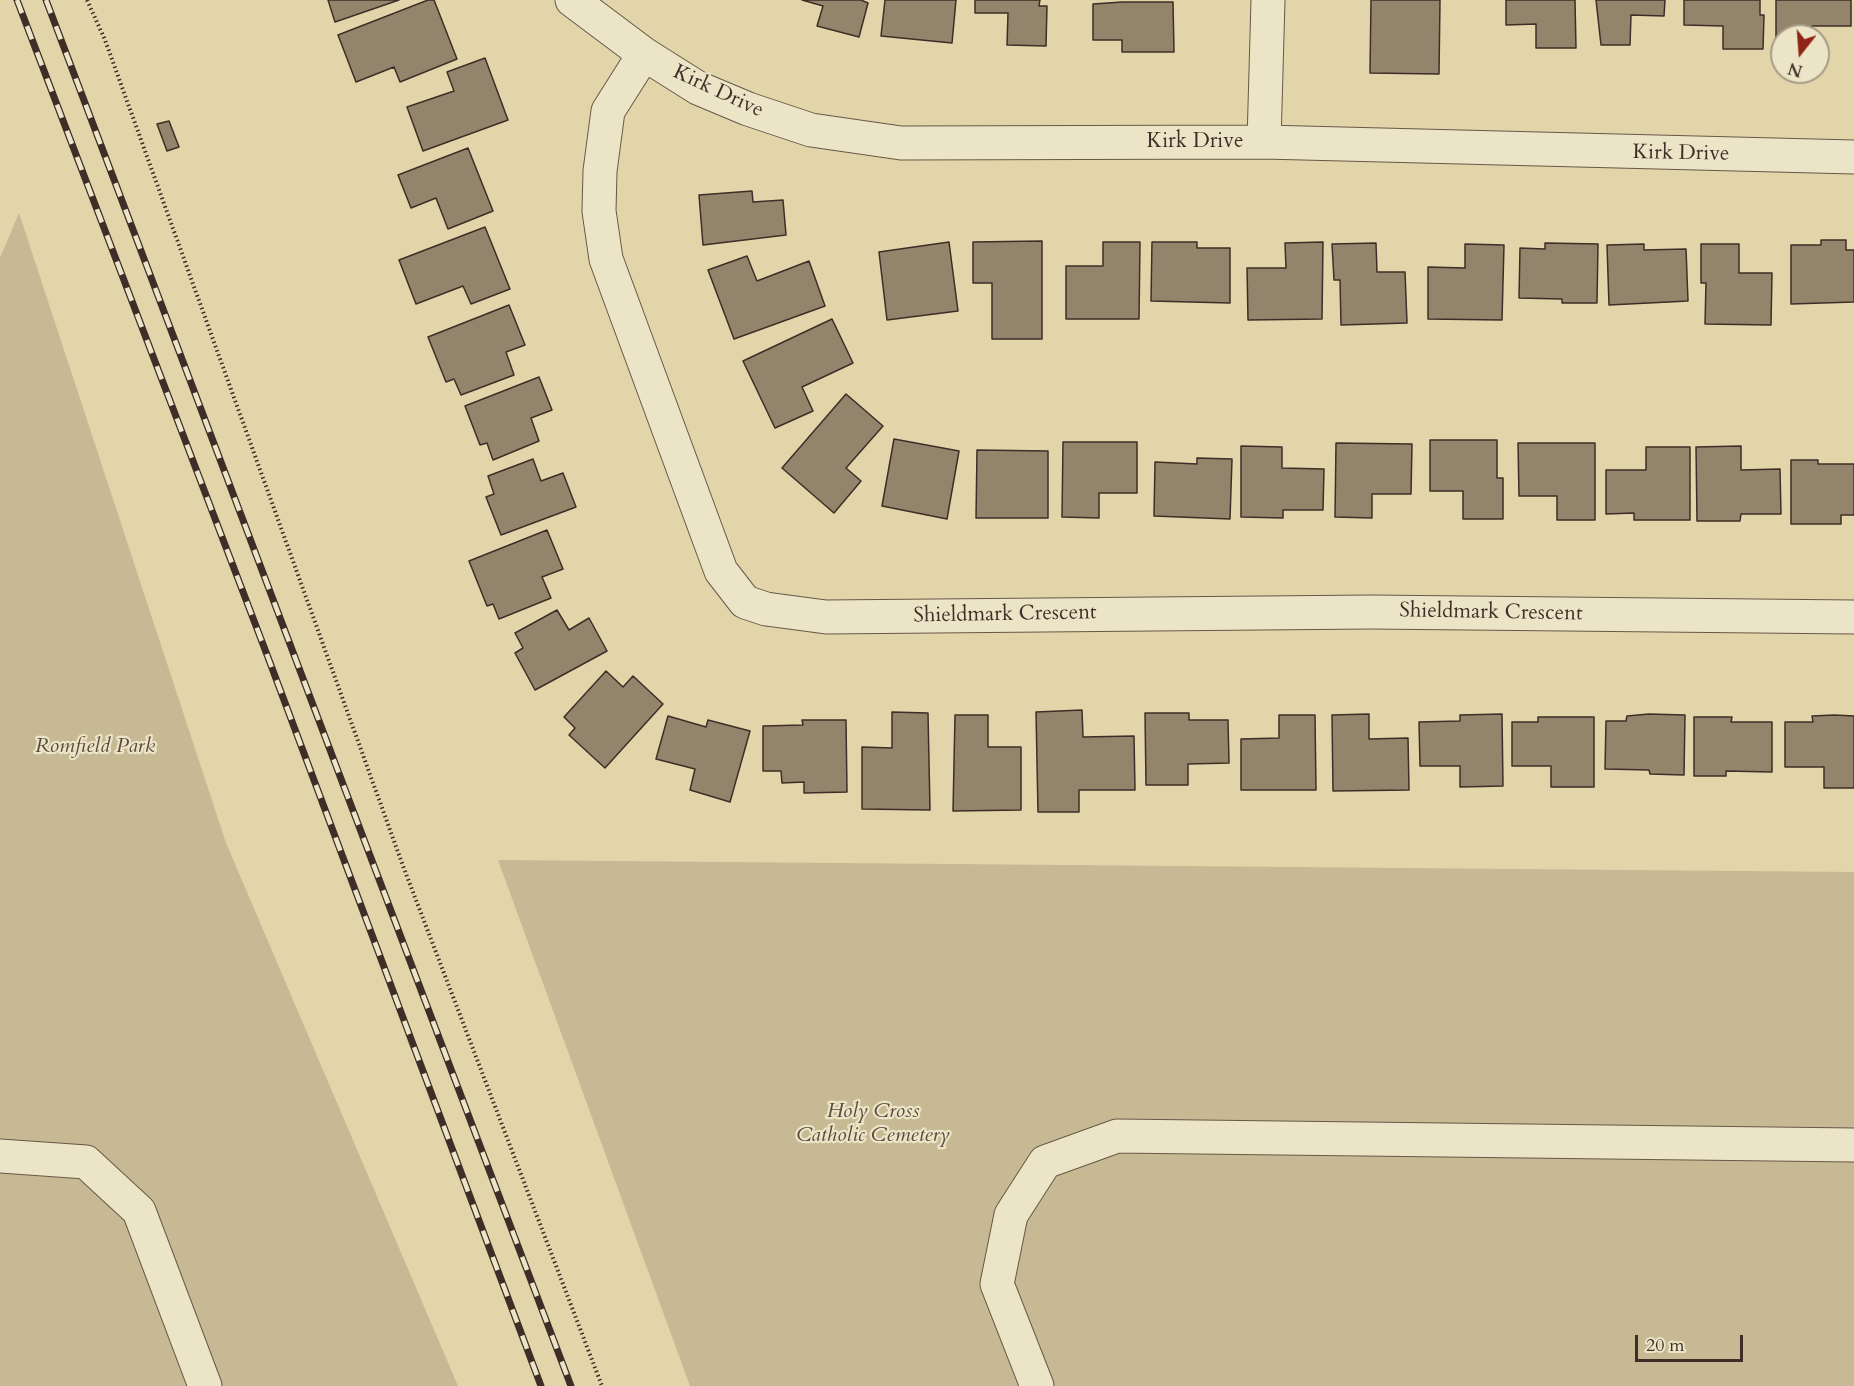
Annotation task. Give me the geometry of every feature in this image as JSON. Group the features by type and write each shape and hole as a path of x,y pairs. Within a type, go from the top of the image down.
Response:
{"street":[{"name":"Kirk Drive","path":"572,0 644,54 698,88 748,109 811,130 901,143 1264,142 1854,157"},
{"path":"1264,142 1268,0"},
{"name":"Shieldmark Crescent","path":"644,54 608,111 600,171 599,211 606,259 721,571 745,602 766,609 826,617 1371,612 1854,617"},
{"path":"1037,1386 997,1284 1011,1215 1046,1162 1117,1136 1854,1145"},
{"path":"0,1156 86,1162 139,1211 205,1386"}],"path":[{"path":"87,0 113,63 402,866 602,1386"}],"green space":[{"name":"Romfield Park","path":"19,213 226,843 458,1386 0,1386 0,258"},
{"name":"Holy Cross Catholic Cemetery","path":"498,860 1854,872 1854,1386 690,1386"}],"building":[{"path":"328,0 399,0 335,22"},
{"path":"428,0 434,0 457,59 400,82 394,67 356,82 338,35"},
{"path":"802,0 861,0 868,3 859,37 817,26 823,6"},
{"path":"885,0 956,0 952,43 881,36"},
{"path":"975,0 1040,0 1039,6 1047,6 1046,46 1007,45 1008,13 975,13"},
{"path":"1371,0 1440,0 1439,74 1370,73"},
{"path":"1506,0 1575,0 1576,48 1536,48 1536,24 1506,25"},
{"path":"1596,0 1665,0 1664,16 1631,15 1630,45 1601,45"},
{"path":"1684,0 1760,0 1760,15 1764,15 1763,49 1723,49 1723,26 1684,25"},
{"path":"1776,0 1851,0 1851,26 1776,24"},
{"path":"1173,2 1174,52 1122,52 1122,40 1093,40 1093,4"},
{"path":"485,58 508,120 423,151 407,107 454,91 447,72"},
{"path":"169,121 179,147 167,151 157,124"},
{"path":"468,148 493,211 448,229 436,198 411,208 398,175"},
{"path":"752,191 753,202 783,200 786,235 703,245 699,195"},
{"path":"485,227 510,289 471,304 463,286 416,304 399,260"},
{"path":"1821,240 1846,240 1846,250 1854,250 1854,302 1791,304 1791,245 1821,245"},
{"path":"1042,241 1042,339 992,339 992,283 973,283 973,242"},
{"path":"949,242 958,311 887,320 879,252"},
{"path":"1103,242 1140,242 1139,319 1066,319 1066,266 1103,266"},
{"path":"1152,242 1197,242 1197,248 1230,248 1230,303 1151,301"},
{"path":"1323,242 1322,319 1248,320 1247,268 1286,268 1285,243"},
{"path":"1376,243 1377,272 1405,272 1407,323 1341,325 1340,280 1334,280 1332,244"},
{"path":"1545,243 1598,244 1597,303 1562,303 1562,299 1519,298 1520,248 1545,249"},
{"path":"1465,244 1504,245 1502,320 1428,319 1428,267 1465,268"},
{"path":"1644,244 1644,250 1686,249 1688,301 1609,305 1607,245"},
{"path":"1701,244 1739,244 1739,273 1772,273 1771,325 1705,324 1706,283 1701,283"},
{"path":"747,256 757,281 809,261 825,306 734,339 708,270"},
{"path":"509,305 525,345 506,352 514,375 461,395 454,379 446,382 428,337"},
{"path":"832,319 853,363 802,387 813,411 775,428 743,361"},
{"path":"539,377 552,410 531,418 539,441 493,460 487,443 480,445 465,406"},
{"path":"846,394 883,426 846,468 861,481 834,513 782,468"},
{"path":"894,439 959,451 947,519 882,506"},
{"path":"1430,440 1497,440 1497,478 1503,478 1503,519 1463,519 1463,491 1430,491"},
{"path":"1063,442 1137,442 1137,493 1099,493 1099,518 1062,517"},
{"path":"1336,443 1412,444 1411,494 1372,494 1372,518 1335,517"},
{"path":"1518,443 1595,443 1595,520 1557,520 1557,496 1519,496"},
{"path":"1241,446 1282,447 1282,468 1324,469 1323,510 1283,510 1283,518 1241,517"},
{"path":"1741,446 1741,470 1780,469 1781,514 1741,514 1740,521 1697,521 1696,447"},
{"path":"1646,447 1690,447 1690,520 1634,520 1634,513 1606,514 1606,470 1646,470"},
{"path":"977,450 1048,451 1048,518 976,518"},
{"path":"1197,458 1232,459 1230,519 1154,516 1155,462 1197,464"},
{"path":"533,459 541,481 563,473 576,507 501,535 486,497 494,494 488,476"},
{"path":"1791,460 1818,460 1818,464 1854,464 1854,515 1841,515 1841,524 1791,524"},
{"path":"547,530 563,569 542,577 551,598 499,619 493,604 487,606 469,561"},
{"path":"557,610 569,630 589,618 607,651 535,690 515,653 523,648 515,633"},
{"path":"606,671 623,687 633,676 663,704 605,768 569,735 575,728 564,717"},
{"path":"1082,710 1083,737 1134,736 1135,790 1079,790 1079,812 1038,812 1036,712"},
{"path":"892,712 928,713 930,810 862,809 862,747 892,748"},
{"path":"1145,713 1189,713 1189,720 1228,720 1229,763 1188,764 1188,785 1146,785"},
{"path":"1369,714 1369,739 1408,738 1409,790 1333,791 1332,715"},
{"path":"1502,714 1503,786 1460,787 1460,766 1420,766 1419,722 1460,721 1460,715"},
{"path":"955,715 988,715 988,747 1021,747 1021,810 953,811"},
{"path":"1279,715 1315,715 1316,790 1241,790 1241,739 1279,738"},
{"path":"1685,715 1684,775 1650,774 1649,770 1605,769 1606,721 1626,721 1627,716"},
{"path":"668,716 706,727 708,720 750,731 730,802 690,790 695,769 656,759"},
{"path":"1812,716 1854,716 1854,788 1824,788 1824,767 1785,767 1785,722 1813,722"},
{"path":"1538,717 1594,717 1594,787 1551,787 1551,766 1512,766 1512,722 1538,722"},
{"path":"1694,717 1732,717 1731,722 1772,722 1772,772 1726,771 1726,776 1694,776"},
{"path":"802,720 846,720 847,792 804,793 804,782 782,783 781,771 763,771 763,726 803,725"}],"railway":[{"path":"17,0 269,660 541,1386"},
{"path":"46,0 571,1386"}]}
